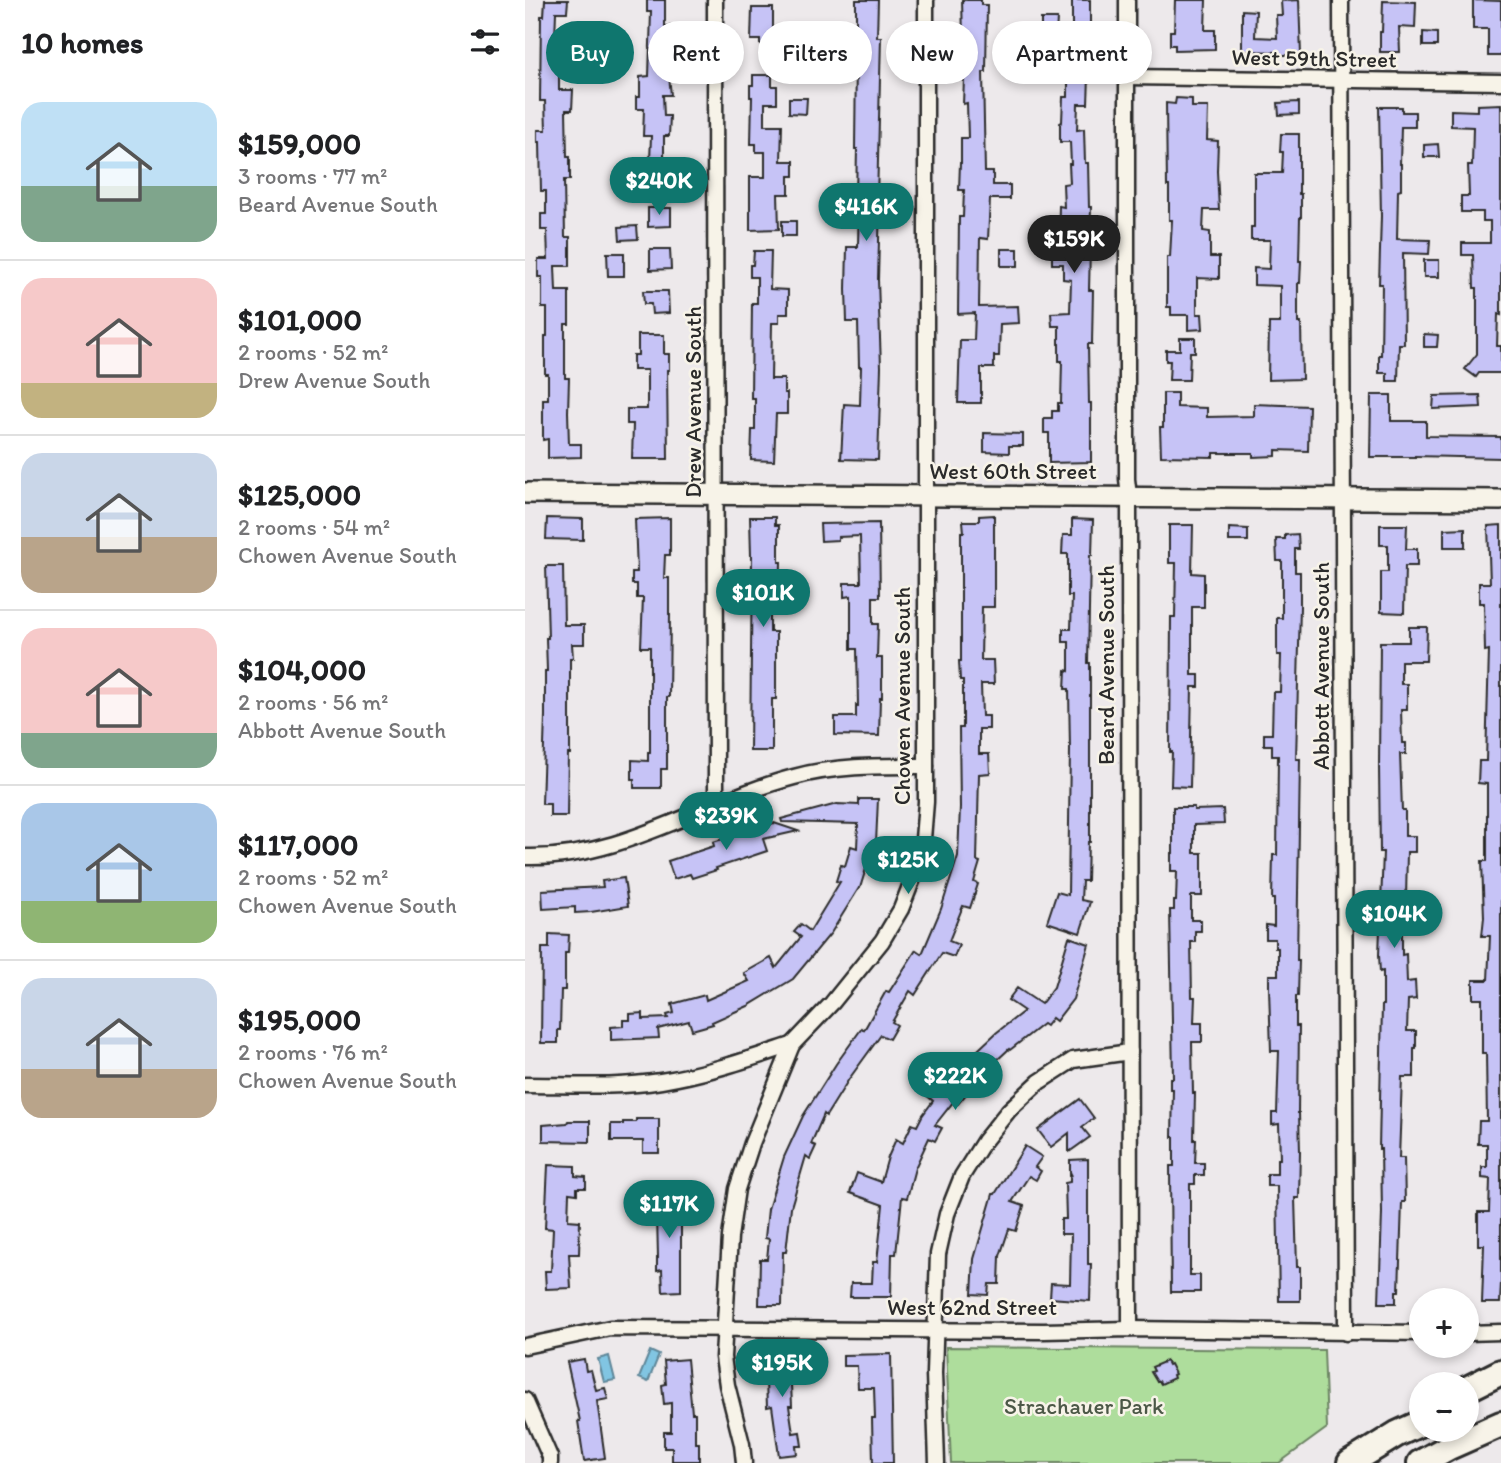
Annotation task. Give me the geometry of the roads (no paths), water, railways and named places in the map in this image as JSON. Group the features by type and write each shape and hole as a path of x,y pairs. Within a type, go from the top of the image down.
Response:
{"highway":[{"path":"1479,1383 1501,1372"},
{"path":"1479,1397 1501,1388"},
{"path":"1350,1463 1409,1426"},
{"path":"1397,1434 1409,1428"},
{"path":"1419,1463 1448,1447 1495,1428"}],"street":[{"name":"Drew Avenue South","path":"715,0 716,805"},
{"name":"Chowen Avenue South","path":"744,1463 723,1357 730,1237 737,1189 752,1143 792,1045 832,1003 882,941 901,909 914,876 923,839 926,802 926,0"},
{"name":"Beard Avenue South","path":"1127,0 1127,21"},
{"name":"Abbott Avenue South","path":"1342,0 1346,1333"},
{"name":"West 59th Street","path":"1152,77 1501,82"},
{"name":"Beard Avenue South","path":"1127,84 1130,1329"},
{"name":"West 60th Street","path":"525,493 1501,500"},
{"path":"525,857 610,846 794,777 835,769 926,766"},
{"path":"525,1085 659,1082 699,1074 792,1045"},
{"path":"937,1463 935,1374 938,1254 947,1214 962,1176 983,1141 1009,1110 1039,1082 1073,1060 1130,1052"},
{"name":"West 62nd Street","path":"525,1346 610,1328 1130,1329 1409,1333"},
{"path":"1479,1333 1501,1332"},
{"path":"525,1400 550,1457 550,1463"}],"water":[{"path":"650,1351 659,1355 648,1382 639,1378"},
{"path":"609,1356 615,1380 604,1382 598,1359"}],"park label":[{"name":"Strachauer Park","path":"1084,1406"}]}
